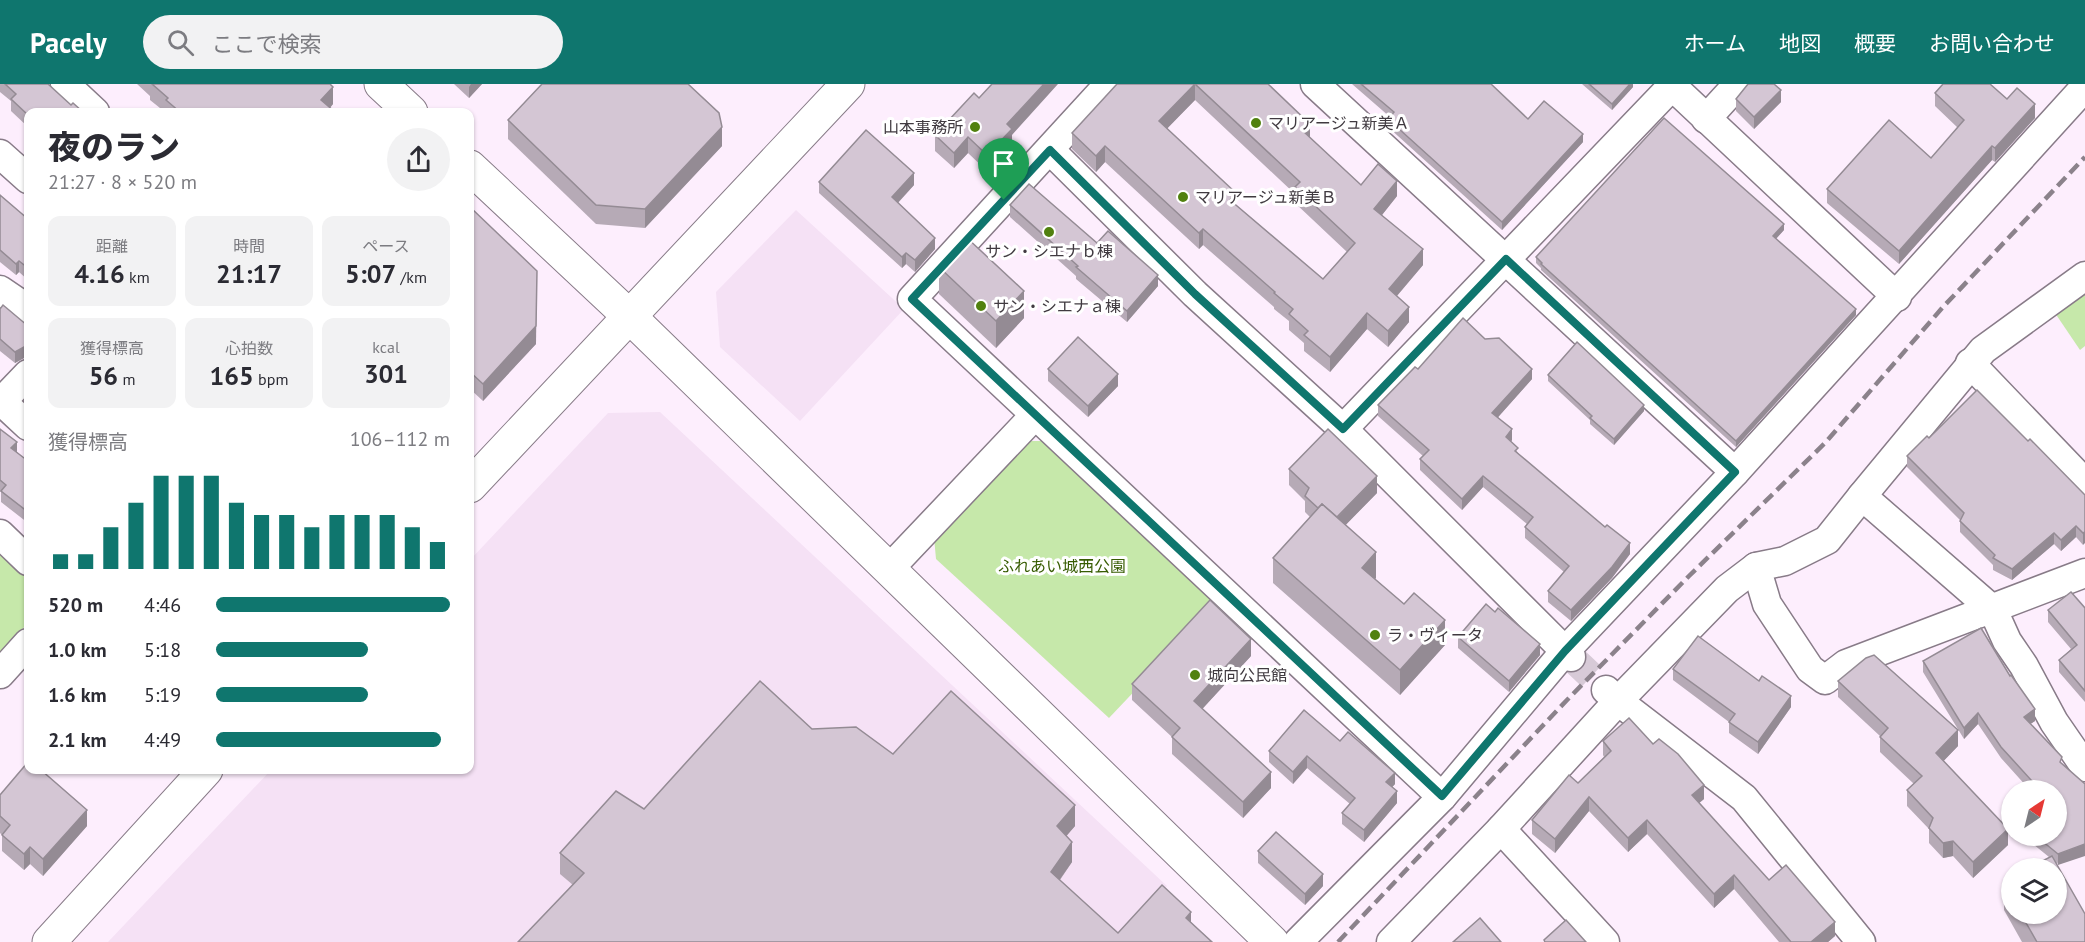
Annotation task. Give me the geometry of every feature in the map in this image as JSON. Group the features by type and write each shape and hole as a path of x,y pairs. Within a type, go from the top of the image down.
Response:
{"street":[{"path":"65,84 91,108"},
{"path":"381,84 407,108"},
{"path":"474,482 848,84"},
{"path":"1109,84 912,299 1442,796"},
{"path":"1315,84 1735,472"},
{"path":"1706,119 1738,84"},
{"path":"1343,429 1671,85 1897,297"},
{"path":"1298,942 1442,796 1568,654 1897,297 2085,87"},
{"path":"1050,150 1195,294 1343,429 1568,654"},
{"path":"0,154 24,175"},
{"path":"474,171 629,316 1272,942"},
{"path":"1391,942 1501,829 1612,695 1727,589 1756,567 1785,561 1827,540 1970,363 1983,350 2085,276"},
{"path":"0,291 24,306"},
{"path":"1970,363 2085,483"},
{"path":"24,378 1,401 24,422"},
{"path":"889,569 1035,415"},
{"path":"1862,496 1993,609 2007,641 2024,666 2054,722 2085,767"},
{"path":"0,534 24,557"},
{"path":"1756,567 1767,604 1810,669 1825,680 1846,664 2085,573"},
{"path":"0,674 24,647"},
{"path":"1612,695 1744,798 1861,942"},
{"path":"49,942 202,774"},
{"path":"1501,829 1605,942"}],"shaded area":[{"path":"796,210 904,309 800,421 720,347 716,292"},
{"path":"660,412 1167,886 1116,942 108,942 267,774 474,774 474,556 608,413"}],"green space":[{"path":"2085,291 2085,346 2080,350 2055,313"},
{"name":"ふれあい城西公園","path":"1031,441 1049,441 1217,604 1109,718 936,559 934,537"},
{"path":"0,550 24,573 24,627 0,653"}],"building":[{"path":"5,84 48,84 71,105 73,103 79,108 24,108 24,111 11,99 16,94"},
{"path":"152,84 330,84 333,87 321,100 330,108 175,108 166,100 168,98"},
{"path":"542,84 688,84 719,113 722,127 645,209 596,205 508,120"},
{"path":"992,84 1044,84 1007,124 1012,129 987,155 968,137 954,153 935,135 974,93 979,98"},
{"path":"1117,84 1195,84 1268,84 1310,124 1303,131 1361,185 1378,164 1397,181 1374,209 1423,249 1389,289 1409,307 1388,331 1367,313 1330,357 1304,335 1308,331 1289,314 1293,309 1203,229 1199,233 1105,146 1096,156 1072,133","holes":["1195,84 1300,182 1295,187 1355,243 1323,279 1230,200 1236,193 1159,121"]},
{"path":"1361,84 1491,84 1528,119 1544,101 1583,134 1502,222 1388,119 1394,112"},
{"path":"1589,84 1630,84 1612,104"},
{"path":"1748,84 1774,84 1781,90 1754,117 1736,99"},
{"path":"1943,84 1990,84 2007,99 2017,88 2035,104 1995,148 1992,146 1899,251 1827,189 1889,120 1931,158 1964,120 1935,93"},
{"path":"1664,118 1784,224 1773,236 1856,309 1736,441 1536,257"},
{"path":"866,130 914,173 892,197 935,238 915,260 906,253 902,257 819,182"},
{"path":"1029,184 1097,243 1108,231 1158,275 1127,311 1010,205"},
{"path":"0,195 24,216 24,265 19,261 16,264 0,250"},
{"path":"474,211 537,271 536,326 483,384 474,376"},
{"path":"966,237 1024,291 996,321 939,267"},
{"path":"3,305 24,323 24,347 15,352 0,339 0,309"},
{"path":"1463,318 1485,339 1499,338 1532,369 1492,413 1512,429 1506,437 1518,448 1515,451 1605,527 1607,525 1630,543 1612,567 1571,610 1548,591 1569,566 1525,527 1533,517 1483,476 1462,499 1420,459 1429,450 1378,405 1415,367 1418,369"},
{"path":"1078,337 1118,374 1088,406 1048,369"},
{"path":"1577,342 1644,405 1614,439 1548,375"},
{"path":"1977,390 2028,441 2030,439 2085,495 2085,532 2083,533 2076,526 2061,540 2054,533 2012,569 1993,558 1995,555 1960,521 1964,513 1907,456 1927,436 1929,438"},
{"path":"0,429 17,442 11,448 24,458 24,509 1,491 6,485 0,480"},
{"path":"1328,429 1377,476 1337,517 1322,504 1318,508 1305,496 1309,488 1289,469"},
{"path":"1322,504 1376,552 1362,568 1404,604 1414,593 1445,620 1400,670 1273,558"},
{"path":"2071,592 2085,608 2085,691 2059,660 2077,645 2048,610"},
{"path":"1210,600 1251,639 1194,701 1271,772 1243,802 1172,737 1180,728 1132,684"},
{"path":"1486,604 1495,612 1498,608 1540,644 1509,681 1458,637"},
{"path":"1981,628 2010,676 2035,709 2024,717 2062,757 2060,762 2085,784 2085,844 2058,854 2048,846 2067,846 2067,780 2031,780 2001,747 1978,713 1964,728 1923,661"},
{"path":"1698,636 1759,681 1762,676 1791,696 1758,742 1729,722 1735,714 1673,669"},
{"path":"1874,655 1958,730 1936,753 2001,822 2001,836 1973,862 1953,841 1943,843 1929,828 1933,818 1907,790 1922,776 1880,737 1888,728 1838,681 1866,658"},
{"path":"760,681 812,729 856,727 893,754 951,691 1075,805 1057,826 1072,842 1051,872 1118,933 1162,885 1191,912 1186,918 1212,942 518,942 584,873 560,853 616,791 644,809"},
{"path":"1304,710 1340,741 1348,732 1395,773 1386,782 1397,791 1364,830 1342,813 1355,798 1307,756 1293,772 1269,751"},
{"path":"1629,718 1653,744 1659,739 1678,754 1704,785 1692,795 1769,880 1786,865 1835,922 1811,942 1791,942 1734,875 1714,894 1647,820 1628,838 1589,797 1555,839 1532,820 1569,775 1578,783 1611,751 1603,741"},
{"path":"24,767 24,774 46,774 87,810 43,859 30,847 24,854 2,835 10,825 0,816 0,795"},
{"path":"1276,832 1323,874 1305,894 1258,851"},
{"path":"2067,882 2085,914 2085,942 2037,942 2027,924 2067,924"},
{"path":"1480,918 1501,942 1453,942"},
{"path":"1566,920 1586,942 1545,942 1544,940"}],"tunnel":[{"path":"1571,657 1606,690"}],"railway":[{"path":"1338,942 1567,700 1825,443 1943,307 2085,157"}],"place":[{"name":"マリアージュ新美Ａ","path":"1256,123"},
{"name":"山本事務所","path":"975,127"},
{"name":"マリアージュ新美Ｂ","path":"1183,197"},
{"name":"サン・シエナｂ棟","path":"1049,232"},
{"name":"サン・シエナａ棟","path":"981,306"},
{"name":"ラ・ヴィータ","path":"1375,635"},
{"name":"城向公民館","path":"1195,675"}],"route":[{"path":"1050,150 1195,294 1343,429 1506,259 1735,472 1565,651 1442,796 912,299 1004,200 1050,150"}]}
